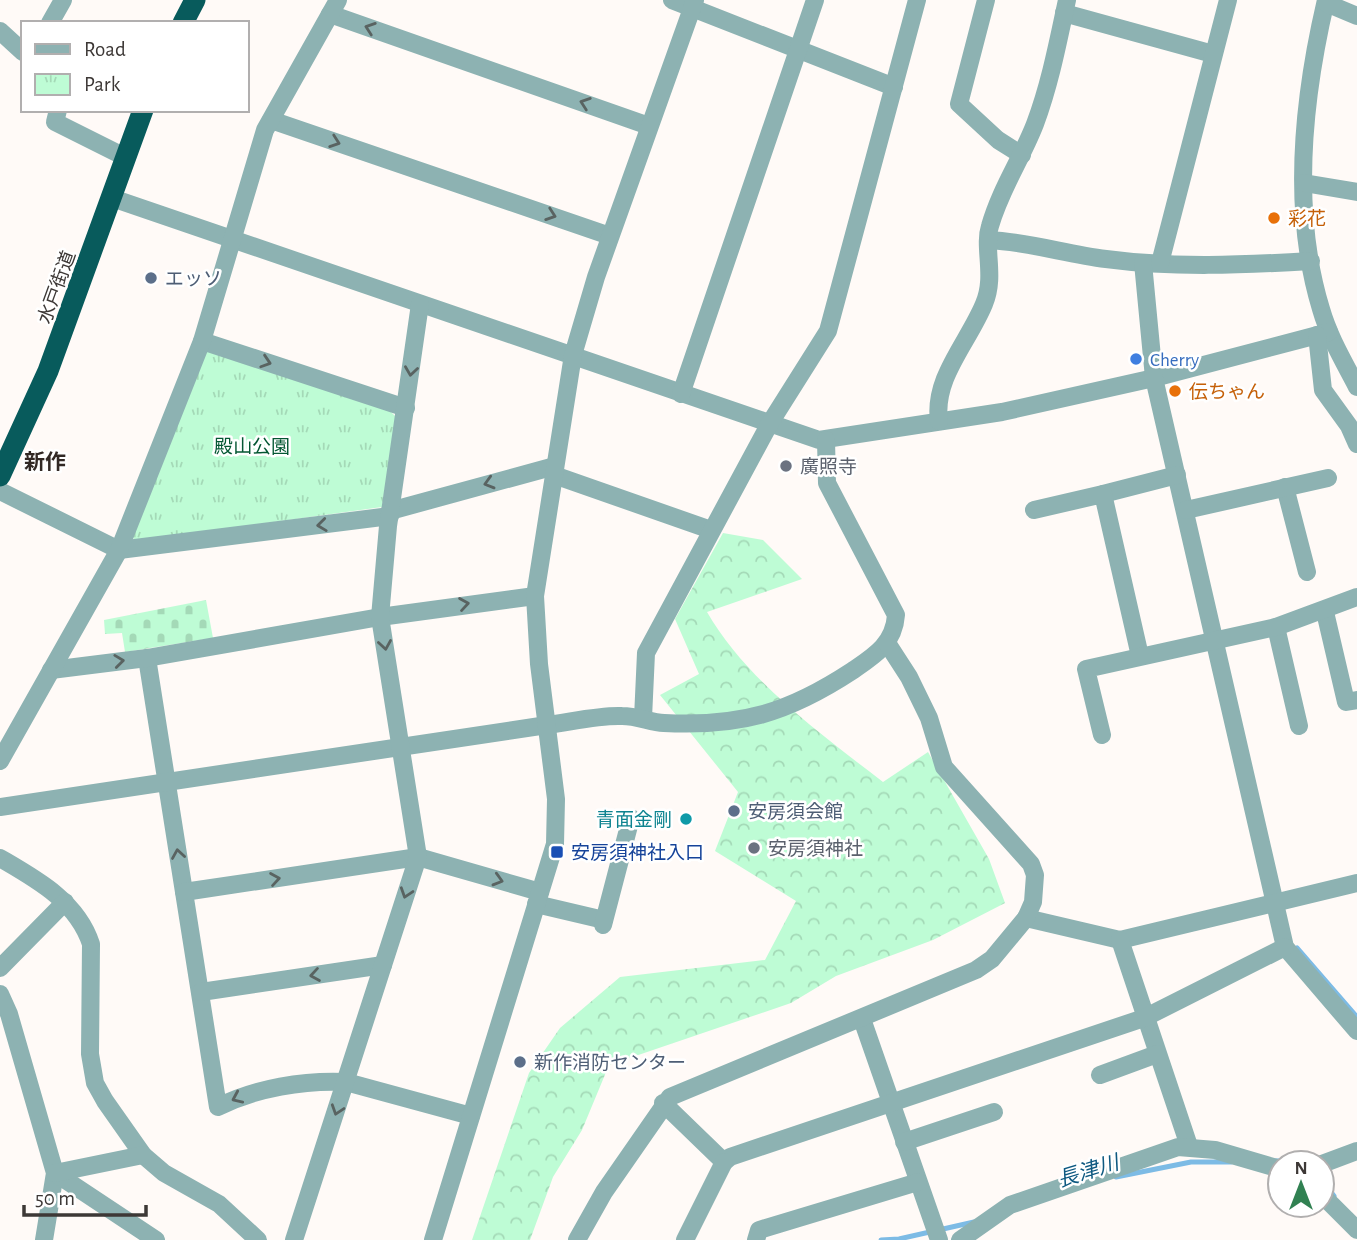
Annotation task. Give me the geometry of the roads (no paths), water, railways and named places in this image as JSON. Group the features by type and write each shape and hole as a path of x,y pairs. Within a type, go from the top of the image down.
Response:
{"highway":[{"path":"184,21 195,0"},
{"name":"水戸街道","path":"0,476 48,371 143,112"}],"street":[{"path":"51,21 63,0"},
{"path":"672,0 693,4 894,88"},
{"path":"681,394 815,0"},
{"path":"643,718 646,653 770,423 828,331 917,0"},
{"path":"986,0 959,104 998,140 1022,155"},
{"path":"1228,0 1152,263 1154,378 1276,902 1284,947 1357,1031"},
{"path":"1357,16 1325,1 1315,49 1304,183 1311,261 1323,333 1323,390 1349,426 1357,444"},
{"path":"433,1240 551,859 556,828 539,664 535,596 573,355 610,236 693,4"},
{"path":"939,421 937,403 943,385 987,296 990,269 988,230 1000,192 1022,155 1046,93 1065,6 1213,54"},
{"path":"0,761 119,550 202,341 271,120 334,7 649,126"},
{"path":"0,32 21,50"},
{"path":"58,112 55,122 125,157"},
{"path":"271,120 610,236"},
{"path":"1304,183 1357,192"},
{"path":"111,198 681,394 826,440 1002,412 1154,378 1323,333"},
{"path":"989,240 1024,242 1102,259 1152,263 1265,265 1311,261"},
{"path":"294,1240 418,857 380,617 390,514 420,304"},
{"path":"1323,333 1357,387"},
{"path":"202,341 406,408"},
{"path":"0,807 547,724 620,716 660,723 727,724 777,712 836,681 879,653 895,628 896,615 827,482 826,440"},
{"path":"0,491 119,550 390,514 555,470 711,530"},
{"path":"1034,510 1177,475"},
{"path":"1186,510 1328,478"},
{"path":"1285,487 1307,572"},
{"path":"1103,494 1140,656"},
{"path":"51,670 146,658 380,617 535,596"},
{"path":"1102,735 1086,669 1276,628 1357,597"},
{"path":"1325,611 1346,702 1357,700"},
{"path":"1276,628 1299,726"},
{"path":"577,1240 604,1192 663,1103 976,970 992,959 1026,918 1033,902 1035,875 1031,864 944,767 929,718 909,677 887,643"},
{"path":"146,658 218,1107 253,1092 346,1082 471,1116"},
{"path":"184,892 418,857 607,923 631,818"},
{"path":"0,858 54,891 85,929 91,944 90,1054 95,1083 126,1134 143,1155 163,1173 219,1204 258,1240"},
{"path":"1026,918 1120,940 1357,883"},
{"path":"0,968 65,902"},
{"path":"1120,940 1189,1146"},
{"path":"690,1238 724,1162 730,1157 1144,1018 1284,947"},
{"path":"201,992 383,965"},
{"path":"0,994 9,1014 55,1173 44,1240"},
{"path":"862,1019 939,1240"},
{"path":"1100,1075 1157,1054"},
{"path":"663,1103 724,1162"},
{"path":"904,1142 994,1112"},
{"path":"960,1240 1010,1205 1178,1147 1214,1150 1266,1165"},
{"path":"1336,1159 1357,1151"},
{"path":"55,1173 143,1155"},
{"path":"55,1173 156,1240"},
{"path":"756,1240 759,1230 918,1182"},
{"path":"1336,1209 1357,1230"}],"waterway":[{"path":"1297,948 1357,1017"},
{"name":"長津川","path":"1116,1177 1191,1162 1231,1162"},
{"name":"長津川","path":"881,1240 899,1239 974,1222"}],"place":[{"name":"彩花","path":"1274,218"},
{"name":"エッソ","path":"151,278"},
{"name":"Cherry","path":"1136,359"},
{"name":"伝ちゃん","path":"1175,391"},
{"name":"廣照寺","path":"786,466"},
{"name":"安房須会館","path":"734,811"},
{"name":"青面金剛","path":"686,819"},
{"name":"安房須神社","path":"754,848"},
{"name":"安房須神社入口","path":"557,852"},
{"name":"新作消防センター","path":"520,1062"}],"district":[{"name":"新作","path":"45,462"}],"park label":[{"name":"殿山公園","path":"252,446"}]}
